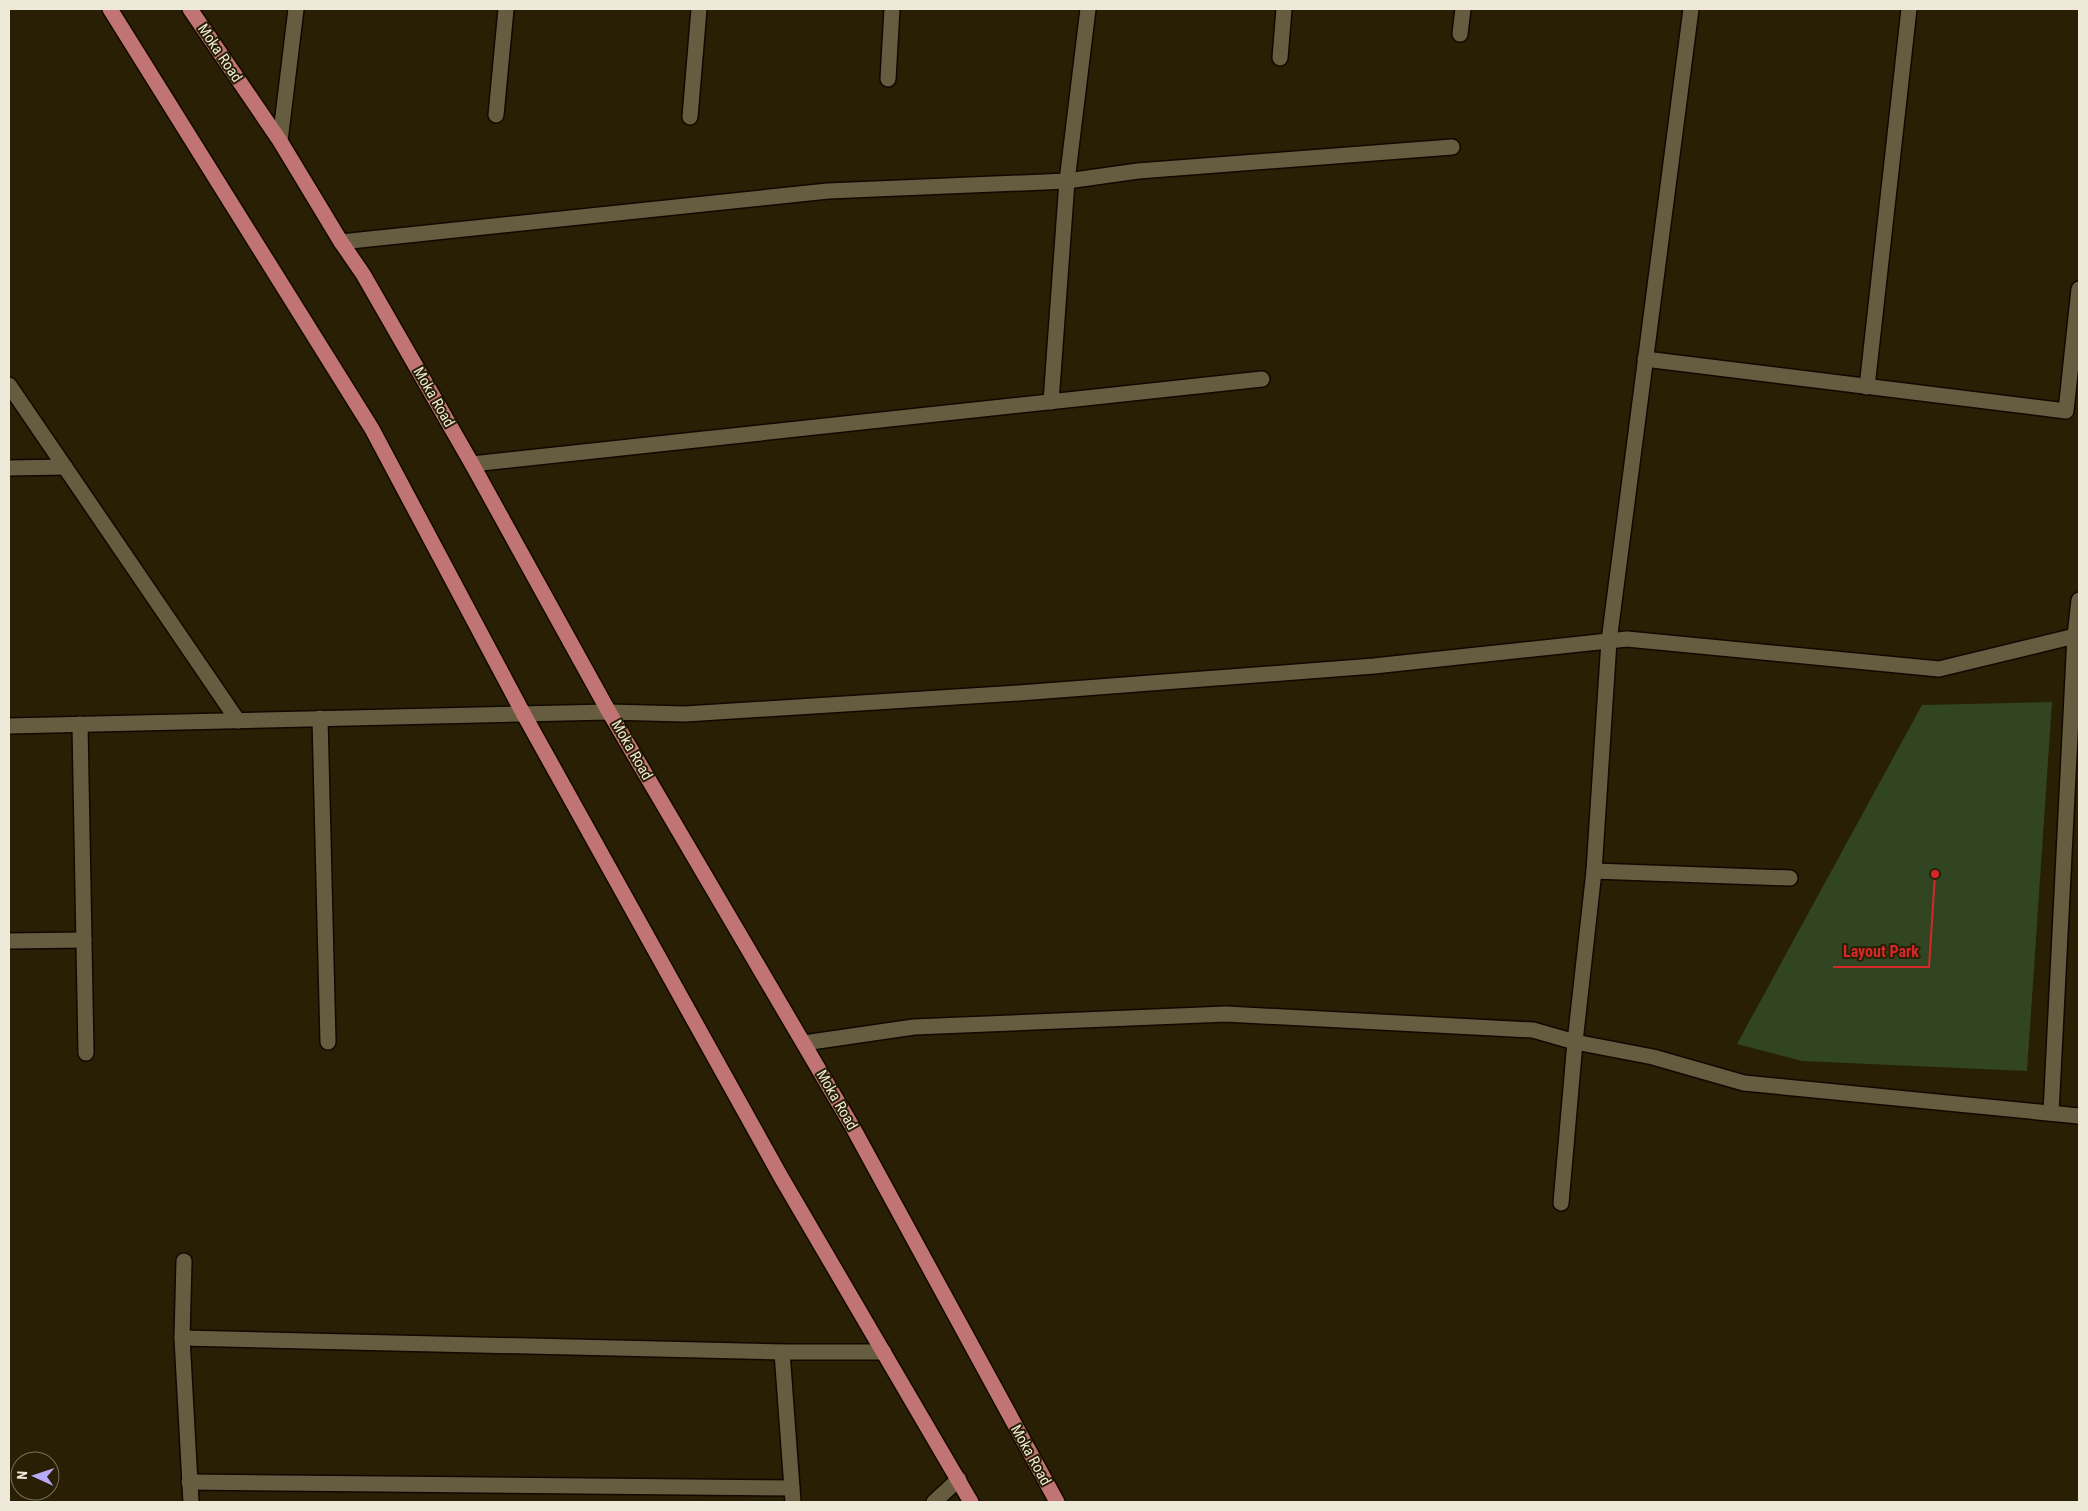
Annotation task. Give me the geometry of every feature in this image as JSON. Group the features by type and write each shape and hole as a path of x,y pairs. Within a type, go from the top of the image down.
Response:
{"main road":[{"path":"110,9 372,429 523,713 780,1177 971,1502"},
{"name":"Moka Road","path":"190,9 280,141 341,242 363,274 472,464 609,712 804,1043 1057,1502"}],"street":[{"path":"280,141 296,9"},
{"path":"496,115 506,9"},
{"path":"690,117 699,9"},
{"path":"888,80 892,9"},
{"path":"1051,402 1067,181 1088,9"},
{"path":"1280,58 1284,9"},
{"path":"1460,34 1463,9"},
{"path":"1561,1203 1575,1042 1594,870 1609,641 1691,9"},
{"path":"1868,386 1909,9"},
{"path":"341,242 828,191 1067,181 1138,171 1452,147"},
{"path":"1645,359 2066,410 2079,289"},
{"path":"472,464 1262,379"},
{"path":"9,385 238,721"},
{"path":"9,468 65,467"},
{"path":"2050,1113 2072,841 2076,636 2079,600"},
{"path":"9,726 523,713 609,712 685,714 1019,693 1374,666 1627,639 1939,669 2076,636"},
{"path":"320,718 328,1042"},
{"path":"80,724 86,1054"},
{"path":"1594,870 1790,878"},
{"path":"9,941 84,940"},
{"path":"804,1043 914,1027 1226,1014 1533,1030 1575,1042 1653,1057 1744,1083 2079,1116"},
{"path":"184,1261 182,1338 190,1502"},
{"path":"182,1338 782,1352 884,1352"},
{"path":"190,1482 792,1495 782,1352"},
{"path":"934,1502 959,1479"}],"green space":[{"path":"2052,702 2027,1071 1802,1061 1737,1044 1922,705"}],"place":[{"name":"Layout Park","path":"1935,874"}]}
